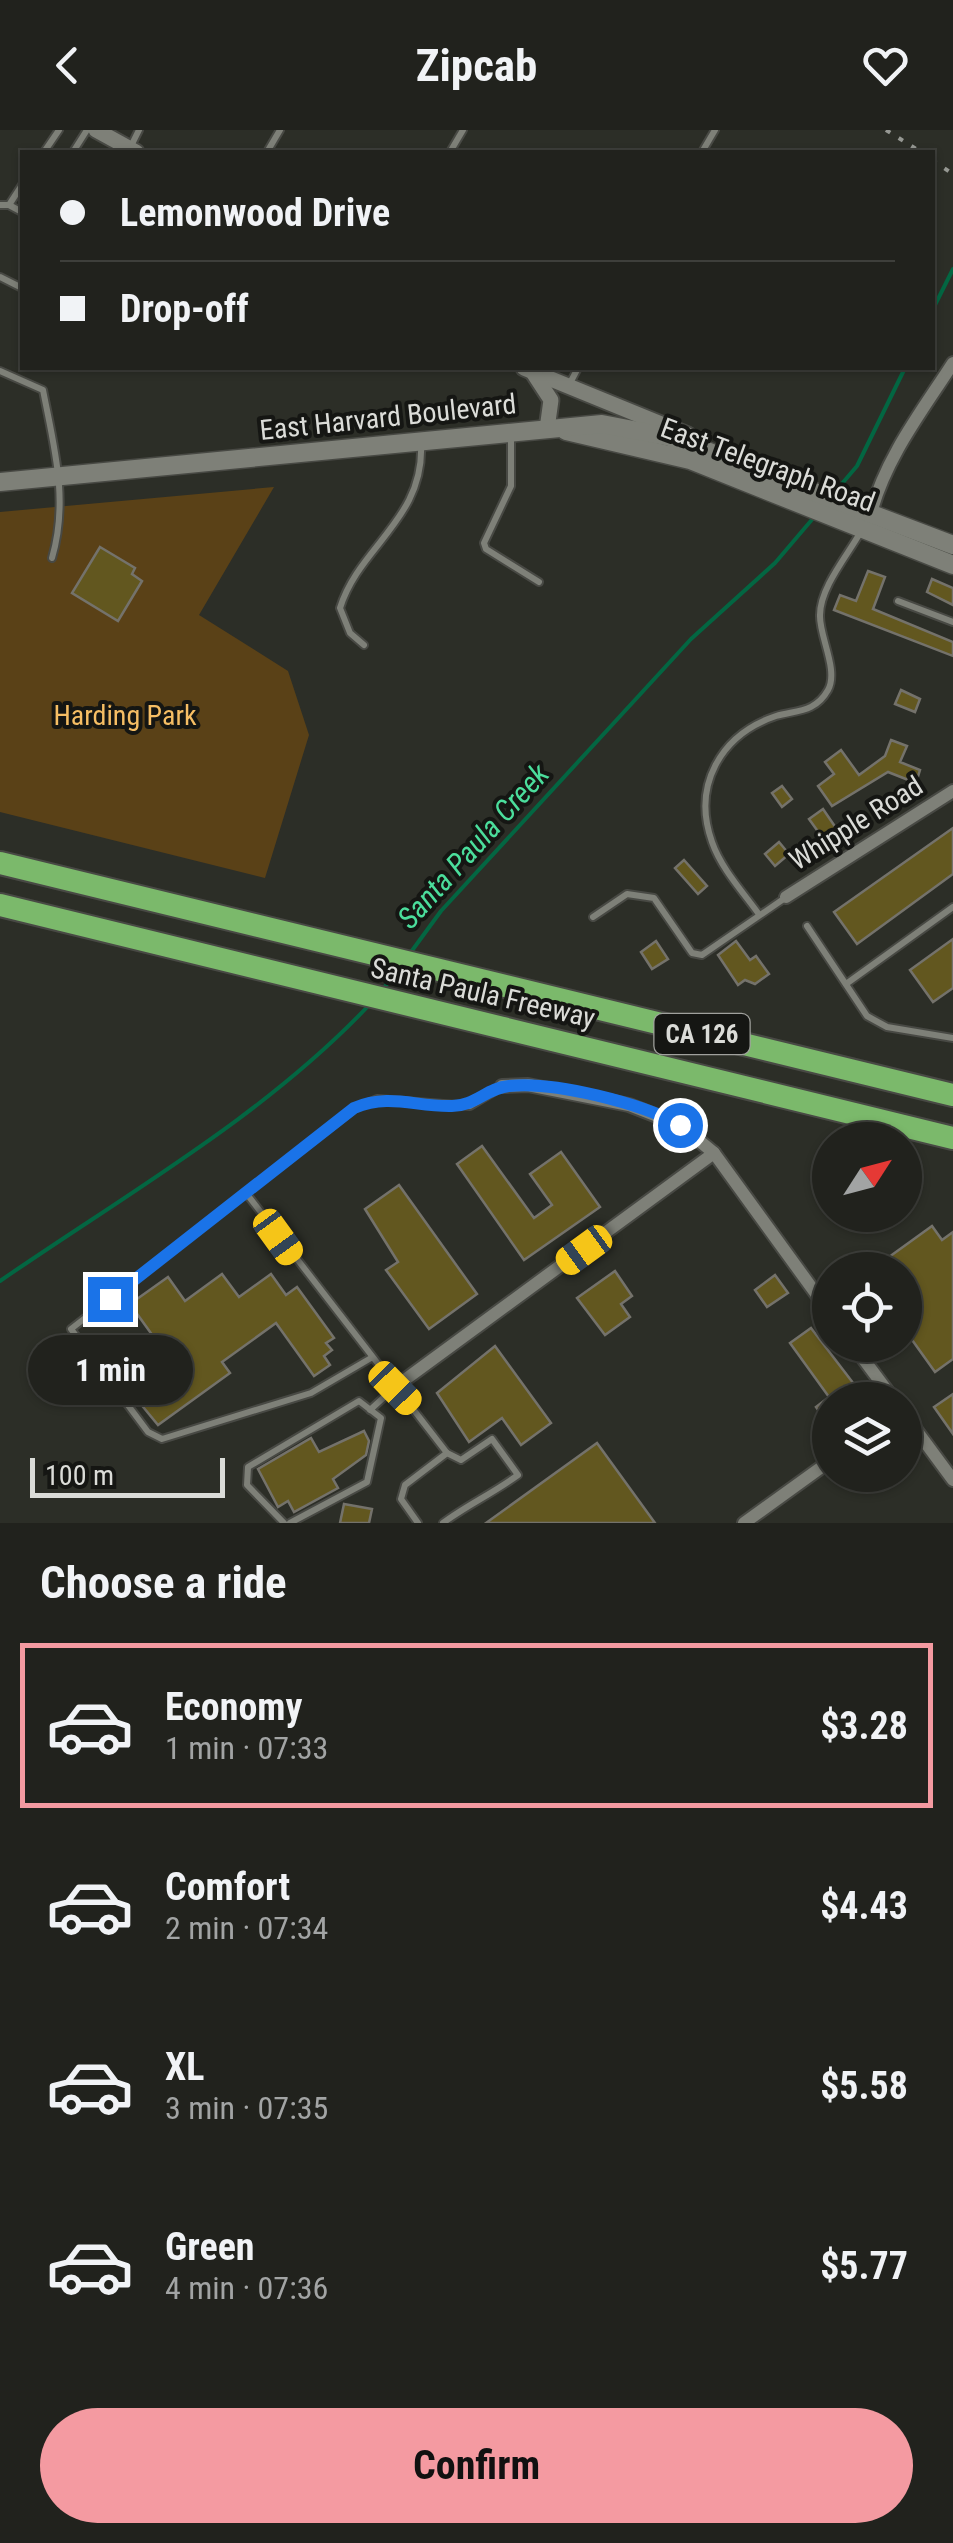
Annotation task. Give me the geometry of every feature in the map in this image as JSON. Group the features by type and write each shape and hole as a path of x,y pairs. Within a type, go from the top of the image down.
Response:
{"highway":[{"name":"Santa Paula Freeway","path":"0,863 953,1095"},
{"name":"Santa Paula Freeway","path":"0,905 953,1138"}],"main road":[{"name":"East Harvard Boulevard","path":"0,482 602,424 646,430 770,482"},
{"name":"East Telegraph Road","path":"770,482 861,518 953,545"},
{"name":"East Telegraph Road","path":"861,518 953,565"}],"street":[{"path":"96,130 131,150"},
{"path":"861,518 901,444 953,363"},
{"path":"530,370 544,383 551,400 554,429"},
{"name":"East Telegraph Road","path":"532,370 613,404 770,482"},
{"name":"Whipple Road","path":"786,897 953,791"},
{"path":"502,1086 528,1084 650,1110 680,1125 714,1154 812,1289"},
{"path":"395,1388 714,1154"},
{"path":"922,1438 953,1480"},
{"path":"744,1523 812,1474"}],"lane":[{"path":"0,290 2,278"},
{"path":"0,370 42,390 59,477 62,523 52,558"},
{"path":"569,384 577,370"},
{"path":"511,433 511,486 484,543 486,549 539,582"},
{"path":"364,645 343,622 340,608 409,504 422,467 420,442"},
{"path":"758,913 712,842 704,791 717,756 732,741 777,716 800,714 826,694 831,682 819,614 861,518"},
{"path":"898,601 953,622"},
{"path":"593,917 626,894 654,898 692,952 702,954 786,897"},
{"path":"846,984 953,907"},
{"path":"807,926 867,1016 877,1022 953,1038"},
{"path":"372,1358 311,1393 268,1403 162,1440 148,1432 71,1329 354,1108 377,1099 470,1106 502,1086"},
{"path":"246,1193 447,1453 461,1460 492,1439 518,1475 474,1507 464,1508 443,1523"},
{"path":"370,1410 395,1388"},
{"path":"358,1401 381,1418 367,1482 287,1523 247,1486 248,1467 358,1401"},
{"path":"418,1523 400,1498 405,1484 447,1453"}],"green space":[{"name":"Harding Park","path":"274,487 199,615 288,671 309,735 265,878 0,812 0,512"}],"building":[{"path":"100,547 135,568 132,574 142,581 118,621 72,593"},
{"path":"868,571 885,577 873,609 953,642 953,656 834,610 840,595 856,601"},
{"path":"932,579 953,588 953,605 927,592"},
{"path":"901,690 920,699 915,712 895,704"},
{"path":"891,740 907,746 900,762 920,770 916,783 888,772 832,806 818,786 834,774 825,762 841,750 859,775 885,756"},
{"path":"782,786 792,799 782,807 772,793"},
{"path":"823,809 836,828 822,837 809,819"},
{"path":"953,828 953,874 857,944 834,912"},
{"path":"779,842 789,854 775,866 765,854"},
{"path":"684,860 707,886 698,894 675,868"},
{"path":"953,939 953,988 933,1002 910,970"},
{"path":"656,941 668,959 652,969 641,952"},
{"path":"736,941 750,960 756,956 769,974 755,984 745,980 738,985 718,955"},
{"path":"482,1146 534,1218 552,1205 530,1174 561,1152 600,1207 524,1260 457,1164"},
{"path":"399,1185 477,1294 429,1329 386,1270 398,1262 365,1209"},
{"path":"932,1226 942,1240 953,1232 953,1359 935,1372 922,1354 922,1252 896,1252"},
{"path":"615,1271 632,1296 621,1304 630,1317 605,1335 577,1298"},
{"path":"222,1274 239,1297 271,1274 286,1295 297,1287 334,1338 326,1343 332,1350 324,1356 330,1365 314,1376 276,1323 222,1362 230,1373 158,1425 121,1380 163,1350 130,1304 168,1277 185,1301"},
{"path":"775,1275 788,1293 767,1307 755,1290"},
{"path":"811,1328 812,1362 837,1362 852,1382 818,1382 790,1343"},
{"path":"495,1346 551,1423 521,1445 502,1418 469,1442 437,1393"},
{"path":"953,1394 953,1434 934,1407"},
{"path":"364,1431 369,1441 366,1455 333,1479 338,1488 294,1512 288,1501 278,1507 258,1469 311,1438 319,1452"},
{"path":"597,1443 655,1523 486,1523"},
{"path":"344,1504 372,1509 369,1523 340,1523"}],"waterway":[{"name":"Santa Paula Creek","path":"935,305 953,269"},
{"name":"Santa Paula Creek","path":"834,493 857,466 904,370"},
{"name":"Santa Paula Creek","path":"411,952 441,911 691,639 775,563 815,516"},
{"name":"Santa Paula Creek","path":"384,988 399,967"},
{"name":"Santa Paula Creek","path":"0,1281 241,1117 330,1044 371,1003"}],"railway":[{"path":"886,130 918,150"},
{"path":"935,162 953,174"}],"route":[{"path":"110,1299 354,1108 377,1099 470,1106 502,1086 528,1084 650,1110 680,1125"}]}
